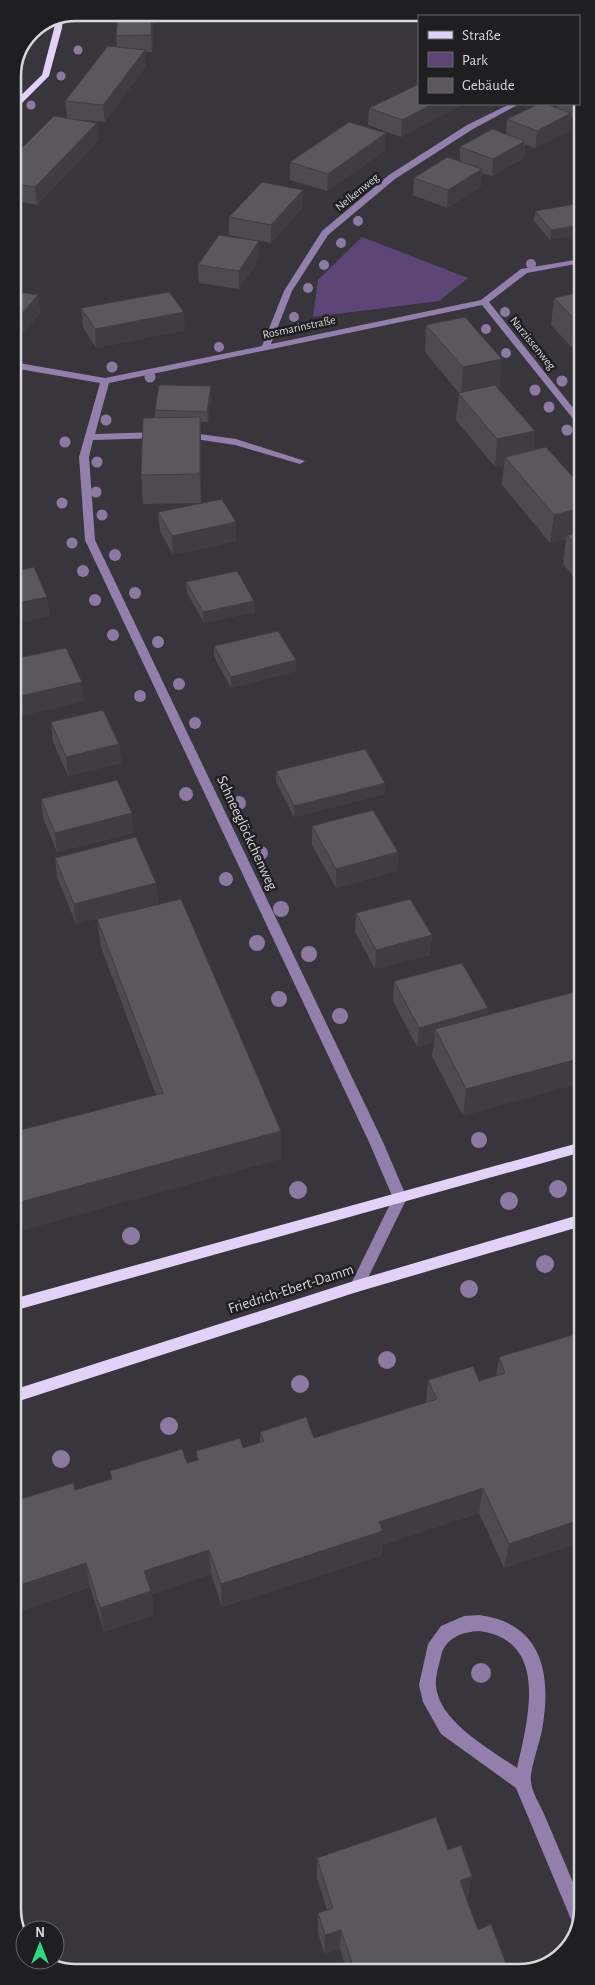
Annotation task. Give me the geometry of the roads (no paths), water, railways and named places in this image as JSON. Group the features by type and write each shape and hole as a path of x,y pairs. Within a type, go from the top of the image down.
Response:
{"main road":[{"path":"21,99 46,76 59,24"},
{"path":"21,1304 574,1149"},
{"name":"Friedrich-Ebert-Damm","path":"21,1395 357,1286 574,1222"}],"street":[{"name":"Nelkenweg","path":"266,346 288,291 325,233 392,177 470,127 513,105"},
{"name":"Rosmarinstraße","path":"21,366 105,381 484,302 524,271 574,262"},
{"name":"Narzissenweg","path":"484,302 574,413"},
{"name":"Schneeglöckchenweg","path":"105,381 84,457 90,540 372,1132 400,1198"},
{"path":"90,438 137,435 188,435 236,442 300,461"},
{"path":"357,1286 400,1198"},
{"path":"522,1782 534,1728 537,1694 536,1673 526,1646 515,1635 495,1625 464,1624 447,1632 434,1650 427,1685 431,1702 447,1728 522,1782 574,1906"}]}
